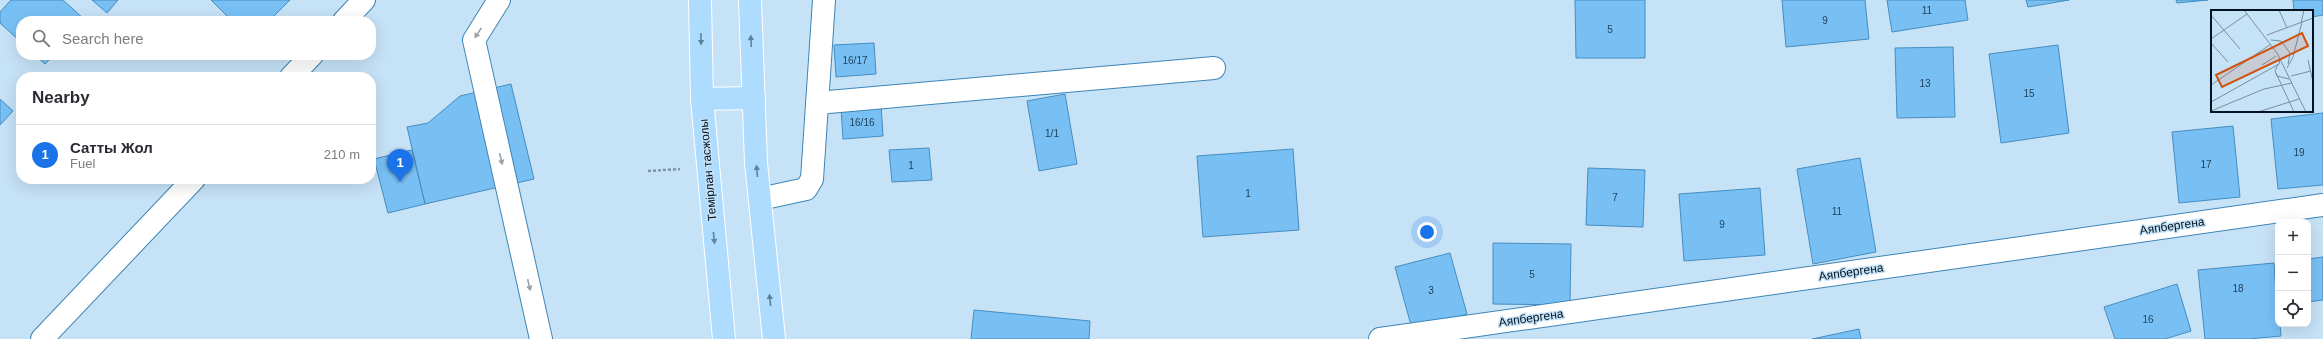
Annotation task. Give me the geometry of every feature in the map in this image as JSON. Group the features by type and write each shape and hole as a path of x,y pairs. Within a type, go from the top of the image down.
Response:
{"main road":[{"name":"Темірлан тасжолы","path":"700,0 702,99 724,339"},
{"path":"752,3 754,98 760,199 774,339"},
{"path":"702,99 754,98"}],"street":[{"path":"349,16 364,0"},
{"path":"499,0 474,40 541,339"},
{"path":"760,199 806,189 812,179 824,0"},
{"path":"296,72 307,60"},
{"path":"817,103 1214,68"},
{"path":"42,339 189,184"},
{"name":"Аяпбергена","path":"1380,339 2323,205"}],"building":[{"path":"11,0 63,0 81,16 16,16 16,37 0,23 0,12"},
{"path":"92,0 118,0 107,13"},
{"path":"211,0 290,0 274,16 227,16"},
{"path":"1575,0 1645,0 1645,58 1576,58"},
{"path":"1782,0 1865,0 1869,39 1786,47"},
{"path":"1887,0 1965,0 1968,20 1892,32"},
{"path":"2026,0 2069,0 2028,7"},
{"path":"2176,0 2208,0 2177,3"},
{"path":"2293,0 2323,0 2323,15 2313,17 2313,10 2294,10"},
{"path":"874,43 876,74 836,77 834,45"},
{"path":"2058,45 2069,133 2001,143 1989,54"},
{"path":"1953,47 1955,117 1897,118 1895,48"},
{"path":"41,60 49,60 45,64"},
{"path":"511,84 534,179 425,204 407,127 428,123 460,96"},
{"path":"1065,94 1077,164 1039,171 1027,101"},
{"path":"0,99 13,111 0,125"},
{"path":"881,104 883,136 843,139 841,107"},
{"path":"2323,113 2323,185 2278,189 2271,119"},
{"path":"2233,126 2240,197 2179,203 2172,132"},
{"path":"929,148 932,180 892,182 889,150"},
{"path":"1293,149 1299,230 1203,237 1197,156"},
{"path":"412,150 425,204 388,213 376,167 376,159"},
{"path":"1860,158 1876,252 1813,264 1797,169"},
{"path":"1588,168 1645,170 1643,227 1586,225"},
{"path":"1760,188 1765,255 1684,261 1679,194"},
{"path":"1493,243 1571,244 1570,305 1493,304"},
{"path":"1450,253 1467,314 1412,329 1395,267"},
{"path":"2323,257 2323,300 2311,302 2311,259"},
{"path":"2274,263 2275,327 2280,327 2281,336 2248,339 2205,339 2198,270"},
{"path":"2177,284 2191,331 2165,339 2115,339 2104,307"},
{"path":"974,310 1090,321 1089,339 971,339"},
{"path":"1859,329 1861,339 1812,339"}],"place":[{"name":"Сатты Жол","path":"400,182"}]}
